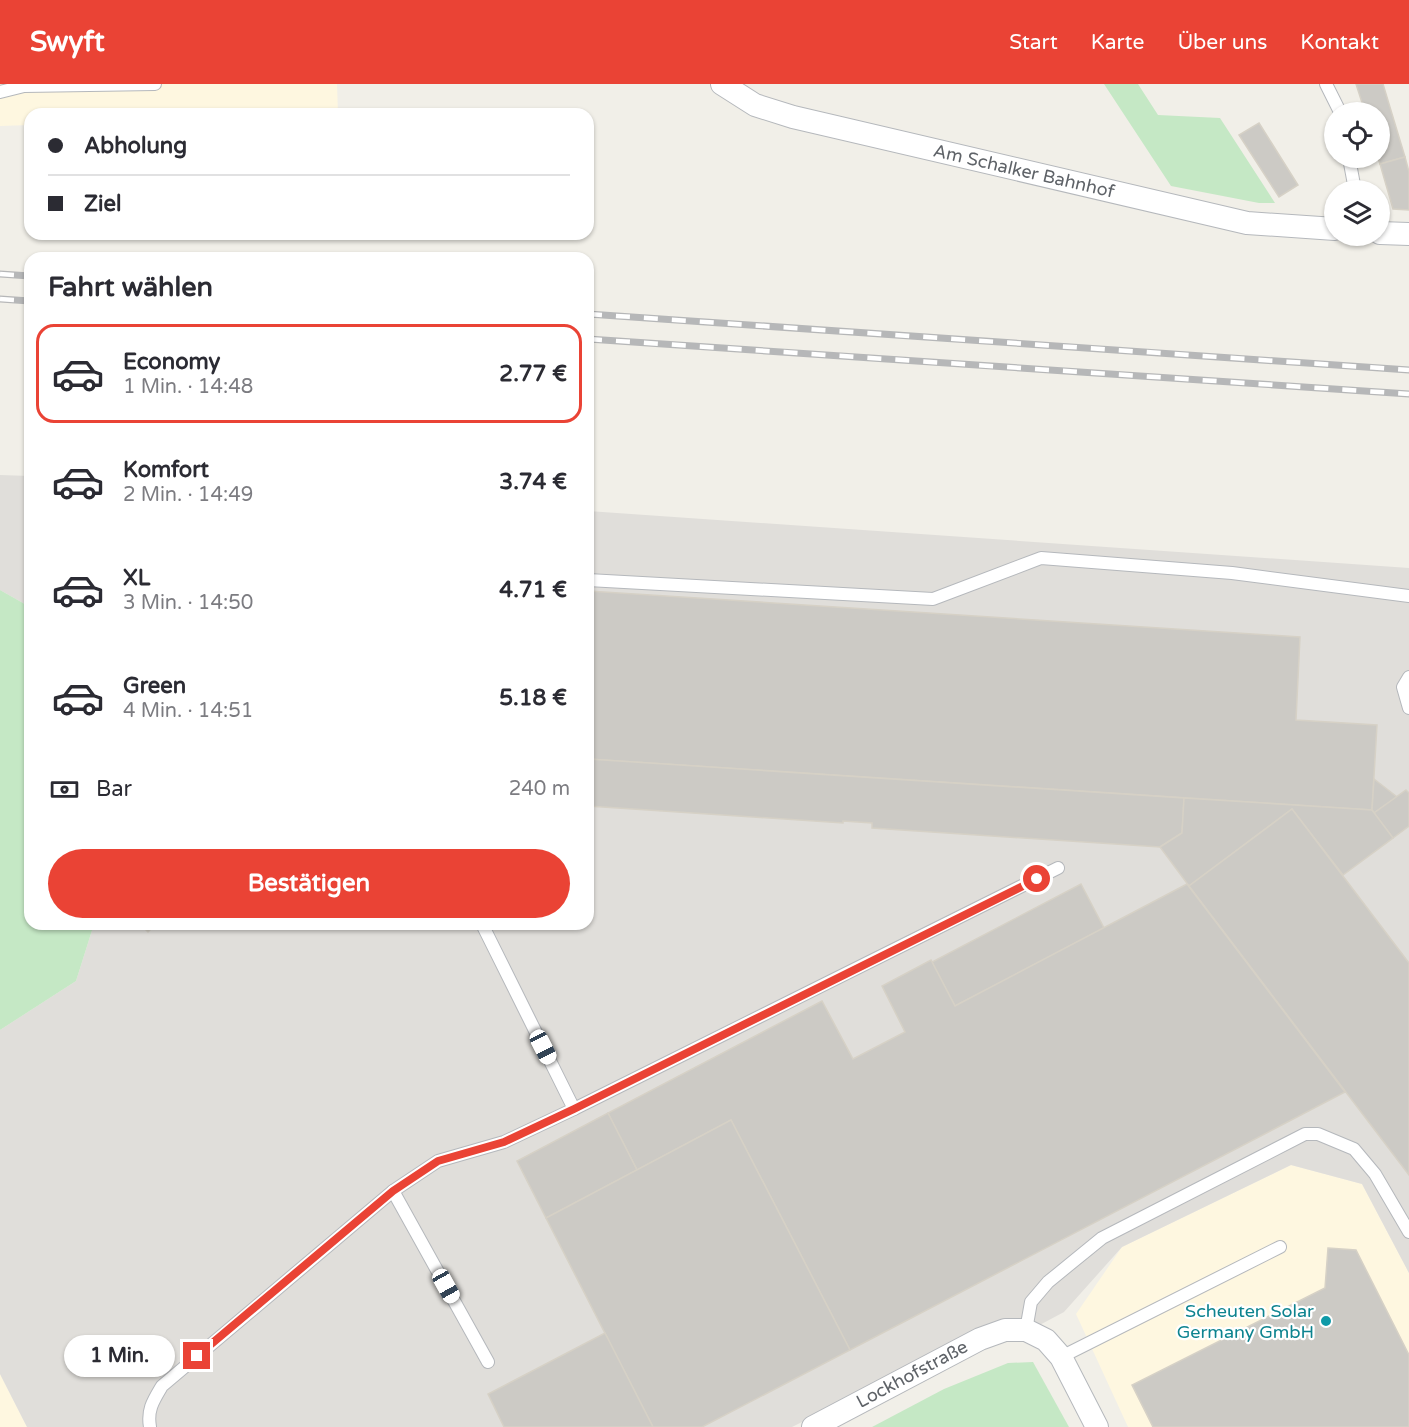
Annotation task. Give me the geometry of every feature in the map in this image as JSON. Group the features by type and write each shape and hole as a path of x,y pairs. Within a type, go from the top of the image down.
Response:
{"street":[{"name":"Am Schalker Bahnhof","path":"722,84 755,105 793,117 1247,223 1324,229"},
{"path":"1390,233 1409,234"},
{"name":"Lockhofstraße","path":"813,1427 980,1339 1005,1330 1026,1330"},
{"path":"1026,1330 1046,1340 1061,1357 1097,1427"}],"lane":[{"path":"0,92 24,86 155,84"},
{"path":"1326,84 1335,102"},
{"path":"594,580 933,599 1041,558 1232,573 1409,596"},
{"path":"1409,676 1403,687 1409,708"},
{"path":"150,1427 150,1404 162,1386 393,1191 438,1161 504,1142 574,1109 1059,868"},
{"path":"485,930 574,1109"},
{"path":"1026,1330 1031,1302 1048,1282 1102,1238 1305,1134 1318,1134 1353,1149 1375,1174 1409,1233"},
{"path":"393,1191 488,1362"},
{"path":"1061,1357 1280,1247"}],"shaded area":[{"path":"0,84 337,84 338,108 24,108 24,125 0,126"},
{"path":"0,475 24,476 24,604 0,590"},
{"path":"594,511 1409,568 1409,1273 1362,1184 1291,1165 1122,1247 1064,1312 1034,1328 978,1334 792,1427 27,1427 0,1374 0,1030 76,981 92,930 594,930"},
{"path":"1291,1165 1362,1184 1409,1273 1409,1427 1128,1427 1076,1314 1122,1247"},
{"path":"0,1374 27,1427 0,1427"}],"green space":[{"path":"1104,84 1138,84 1158,115 1220,118 1275,203 1259,203 1171,186"},
{"path":"0,590 24,604 24,930 92,930 76,981 0,1030"},
{"path":"1033,1362 1069,1427 872,1427 944,1389 1008,1363"}],"building":[{"path":"1356,84 1383,84 1388,102 1362,102"},
{"path":"1390,107 1405,157 1390,161"},
{"path":"1259,123 1298,185 1279,197 1239,135"},
{"path":"1405,157 1409,172 1409,210 1393,209 1390,199 1390,180 1385,180 1381,168 1390,168 1390,161"},
{"path":"594,591 1300,637 1296,720 1377,725 1372,810 594,759"},
{"path":"594,759 1184,798 1182,833 1160,847 872,828 872,823 843,821 843,823 594,806"},
{"path":"1374,779 1397,797 1374,813 1372,810"},
{"path":"1406,790 1409,793 1409,826 1393,838 1374,813"},
{"path":"1184,798 1372,810 1393,838 1343,875 1292,809 1189,886 1160,847 1182,833"},
{"path":"1292,809 1409,963 1409,1175 1189,886"},
{"path":"1081,884 1104,928 955,1006 932,962"},
{"path":"1187,884 1345,1092 850,1350 731,1120 637,1170 608,1113 822,1001 853,1059 905,1032 882,986 931,960 955,1006"},
{"path":"608,1113 637,1170 546,1218 517,1161"},
{"path":"731,1120 850,1350 702,1427 653,1427 546,1218"},
{"name":"Scheuten Solar Germany GmbH","path":"1328,1248 1356,1250 1409,1355 1409,1427 1153,1427 1132,1385 1325,1288"},
{"path":"605,1333 653,1427 504,1427 488,1394"}],"railway":[{"path":"0,274 24,276"},
{"path":"0,299 24,301"},
{"path":"594,314 1409,370"},
{"path":"594,339 1409,394"}],"place":[{"name":"Scheuten Solar Germany GmbH","path":"1326,1321"}],"route":[{"path":"197,1356 393,1191 438,1161 504,1142 1037,879"}]}
